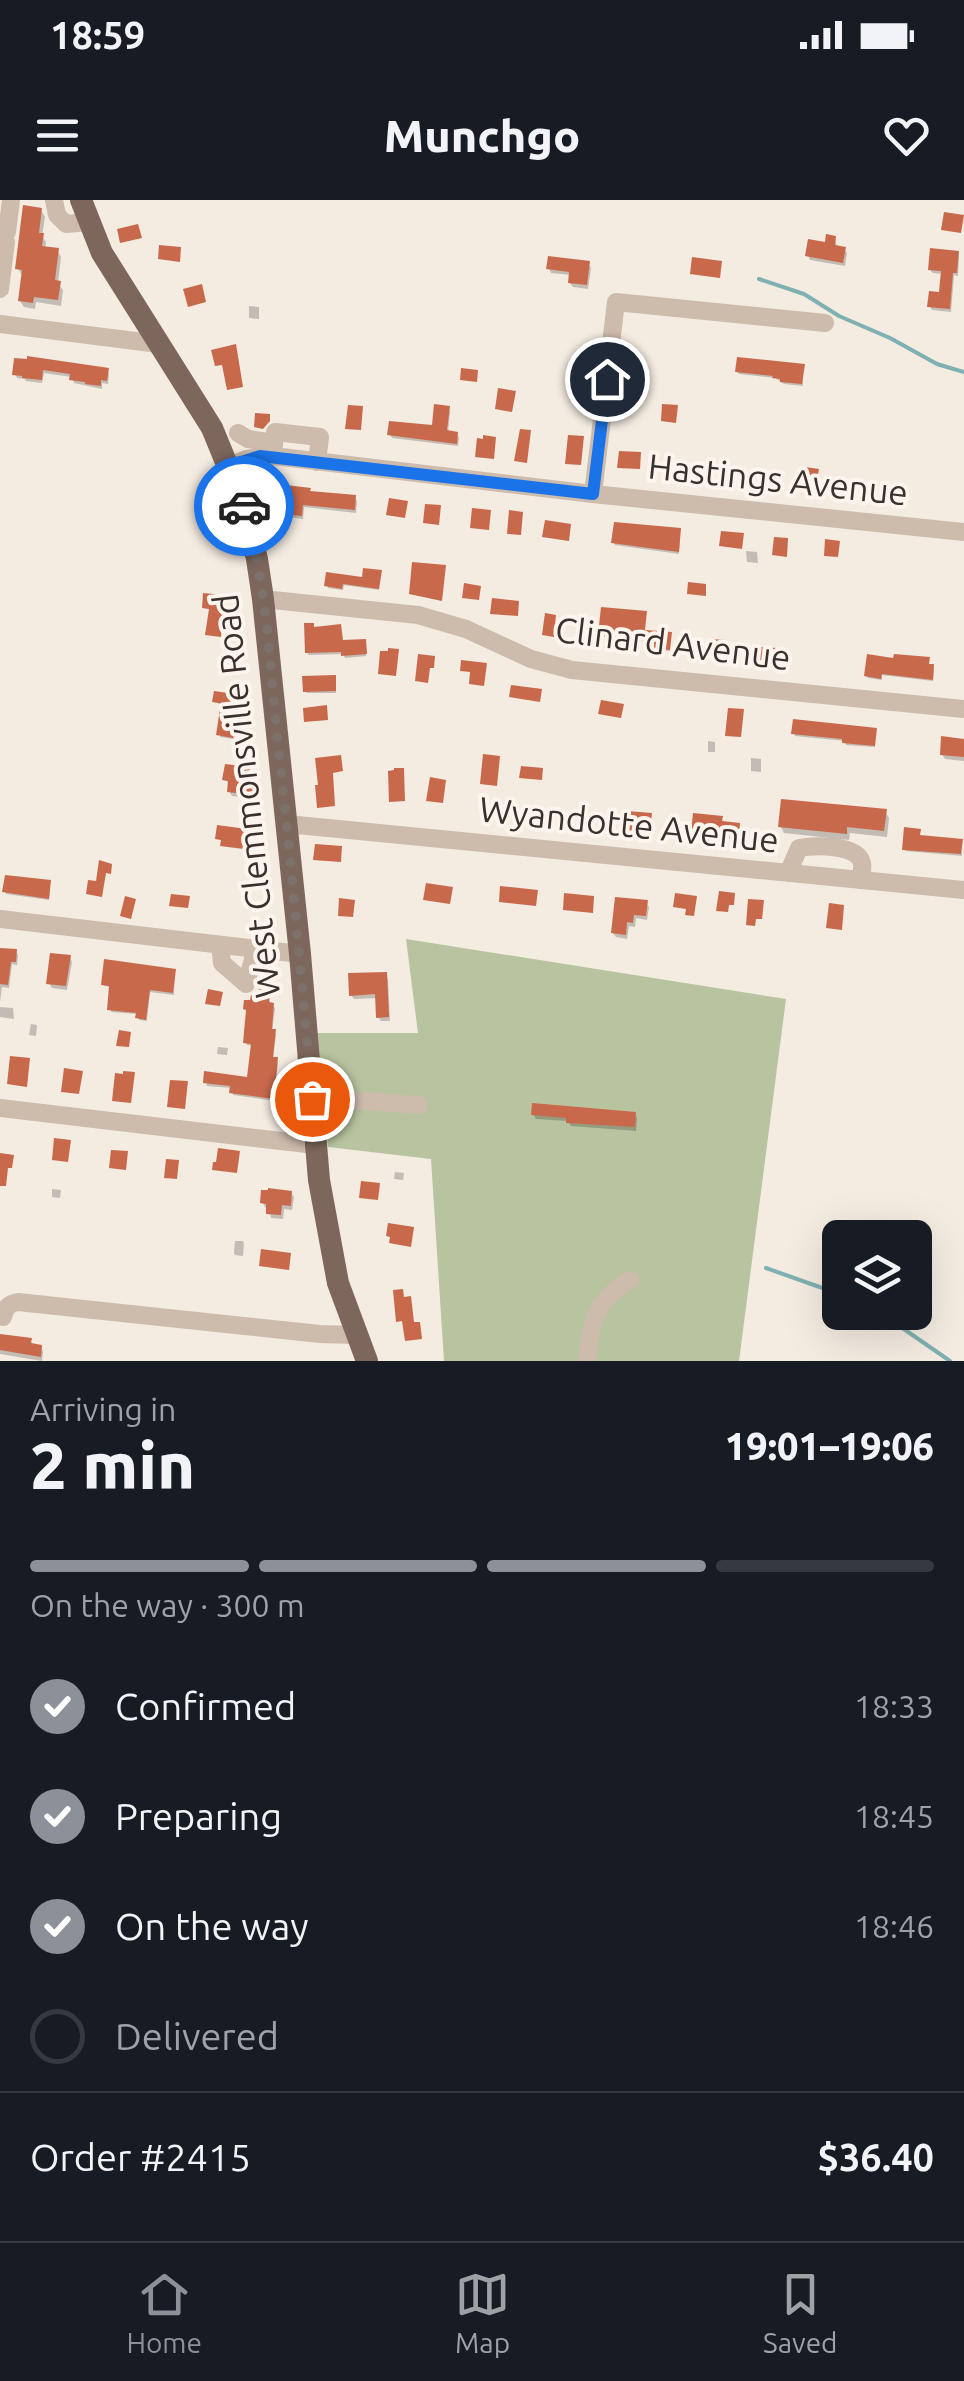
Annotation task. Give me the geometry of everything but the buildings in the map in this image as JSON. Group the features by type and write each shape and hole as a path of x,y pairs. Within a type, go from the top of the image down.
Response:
{"main road":[{"name":"West Clemmonsville Road","path":"84,211 102,254 212,428 252,532 287,824 315,1145 332,1255 366,1361"}],"street":[{"path":"0,289 11,200"},
{"path":"54,200 56,216 66,224 84,211"},
{"path":"593,494 616,302 825,323"},
{"path":"0,324 159,344"},
{"path":"238,434 273,450"},
{"name":"Hastings Avenue","path":"229,466 273,450 317,462 964,532"},
{"name":"Clinard Avenue","path":"263,599 418,615 466,629 531,659 572,670 964,708"},
{"name":"Wyandotte Avenue","path":"287,824 964,890"},
{"path":"788,873 800,848 812,845 852,850 861,859 860,880"},
{"path":"0,920 300,954"},
{"path":"220,945 222,963 246,984 256,949"},
{"path":"311,1096 419,1104"},
{"path":"0,1108 315,1145"},
{"path":"587,1361 595,1315 609,1293 630,1280"},
{"path":"4,1317 6,1307 18,1302 356,1335"}],"green space":[{"path":"406,939 786,999 739,1361 444,1361 431,1159 328,1147 316,1033 418,1033"}],"waterway":[{"path":"759,279 804,294 839,316 937,364 964,372"},
{"path":"766,1268 822,1288"},
{"path":"905,1330 950,1361"}],"way so far":[{"path":"244,506 263,599 312,1099"}],"route":[{"path":"244,506 229,466 260,456 593,494 607,379"}]}
